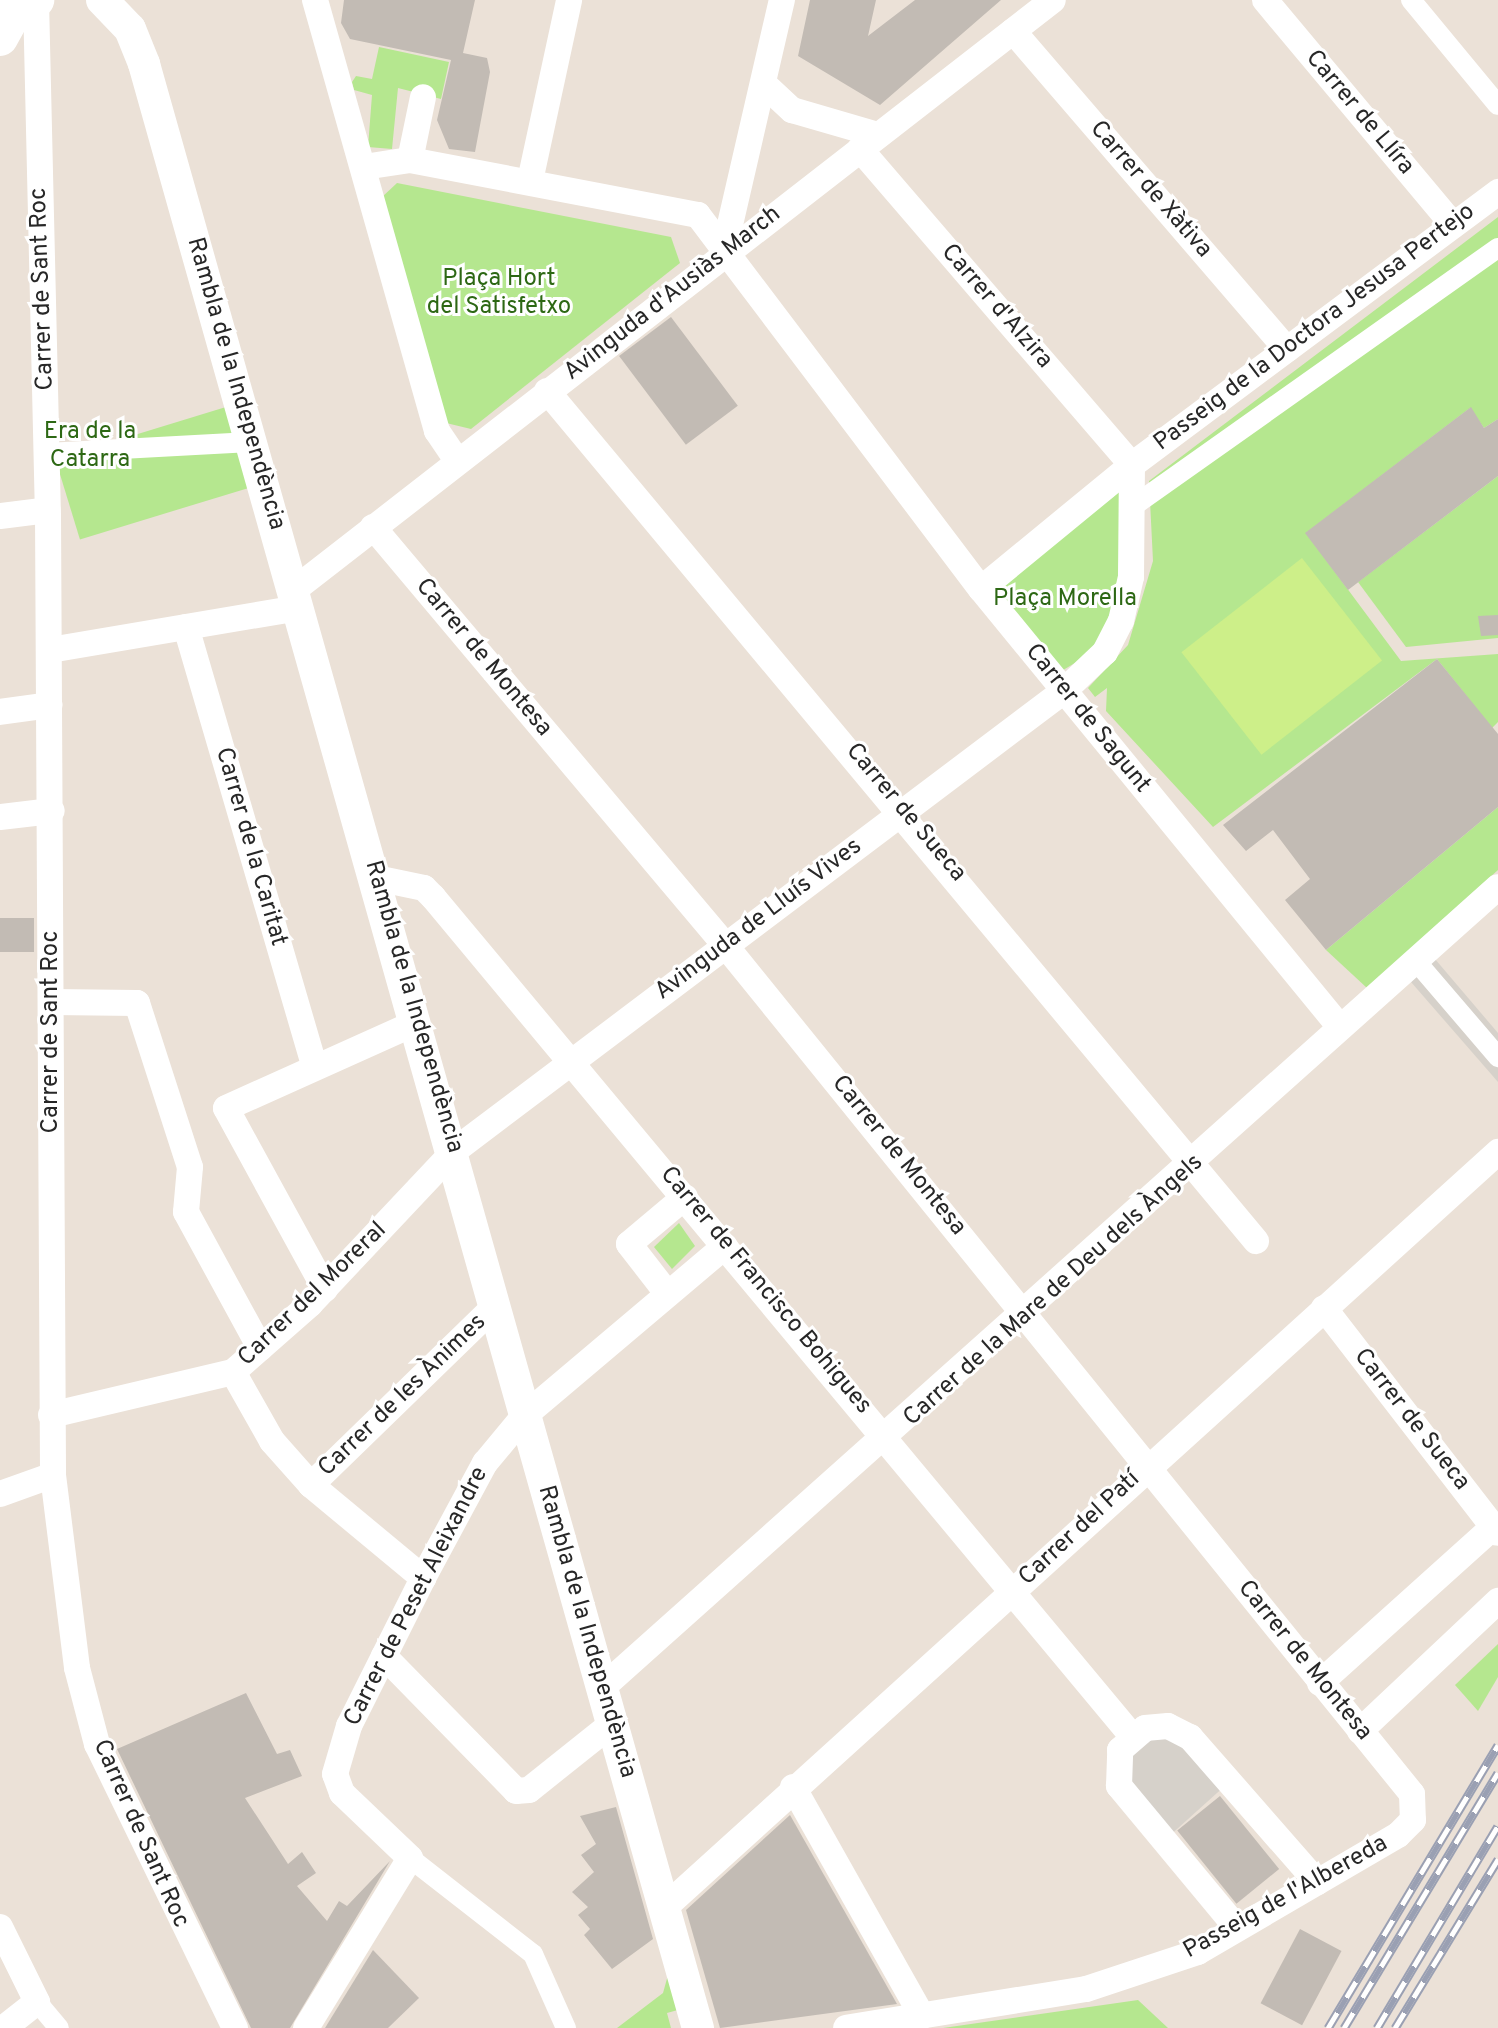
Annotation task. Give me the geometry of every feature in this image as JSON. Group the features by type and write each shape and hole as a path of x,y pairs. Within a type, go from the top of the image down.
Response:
{"main road":[{"path":"0,38 22,3"}],"street":[{"name":"Rambla de la Independència","path":"102,0 130,29 144,64 454,1151 524,1416 698,2028"},
{"path":"315,0 437,431 457,461"},
{"path":"723,255 765,85 782,0"},
{"name":"Avinguda d'Ausiàs March","path":"296,599 373,527 1053,0"},
{"name":"Carrer de Llíra","path":"1265,0 1453,225"},
{"path":"1411,0 1498,105"},
{"path":"530,181 567,1"},
{"name":"Carrer de Sant Roc","path":"22,3 47,453 52,811 53,1475 77,1668 97,1744 235,2028"},
{"name":"Carrer de Xàtiva","path":"1013,31 1287,349"},
{"path":"765,85 792,110 869,142"},
{"path":"410,160 423,97"},
{"name":"Carrer d'Alzira","path":"869,142 1132,465"},
{"name":"Carrer de Sagunt","path":"364,167 410,160 698,215 723,255 981,589 1339,1026"},
{"name":"Passeig de la Doctora Jesusa Pertejo","path":"981,589 1132,465 1498,192"},
{"name":"Passeig de la Doctora Jesusa Pertejo","path":"1132,507 1498,248"},
{"name":"Carrer de Sueca","path":"547,391 904,811 1256,1241"},
{"path":"47,453 251,442"},
{"name":"Avinguda de Lluís Vives","path":"454,1151 1065,690 1105,652 1121,621 1131,577 1132,465"},
{"path":"0,516 48,510"},
{"name":"Carrer de Montesa","path":"373,527 725,945 1150,1464 1320,1683 1412,1794"},
{"path":"50,650 186,627 296,599"},
{"name":"Carrer de la Caritat","path":"186,627 314,1066"},
{"path":"0,712 50,705"},
{"path":"0,817 52,811"},
{"name":"Carrer de Francisco Bohigues","path":"376,878 424,888 573,1060 1132,1736"},
{"name":"Carrer de la Mare de Deu dels Àngels","path":"603,1687 889,1439 1194,1166 1339,1026 1498,887"},
{"path":"1415,960 1498,1057"},
{"path":"52,1002 137,1003 190,1167 186,1212 260,1348"},
{"path":"325,1289 226,1108 417,1022"},
{"name":"Carrer del Moreral","path":"51,1415 233,1372 325,1289 454,1151"},
{"name":"Carrer del Patí","path":"664,1908 793,1787 1498,1152"},
{"path":"667,1293 629,1244 685,1197"},
{"name":"Carrer de Peset Aleixandre","path":"566,2028 533,1954 410,1858 342,1793 335,1774 384,1656 485,1463 524,1416 725,1246"},
{"name":"Carrer de les Ànimes","path":"311,1485 495,1306"},
{"name":"Carrer de Sueca","path":"1324,1308 1496,1530"},
{"path":"233,1372 272,1441 311,1485 423,1578"},
{"path":"0,1494 53,1475"},
{"path":"1320,1683 1496,1530"},
{"path":"1360,1731 1498,1601"},
{"path":"384,1656 516,1791 529,1790 613,1723"},
{"path":"1237,1928 1127,1803 1117,1767 1132,1736 1168,1726 1190,1737 1317,1882"},
{"path":"793,1787 922,2016"},
{"name":"Passeig de l'Albereda","path":"846,2028 1086,1989 1198,1952 1398,1835 1413,1820 1412,1794"},
{"path":"306,2028 410,1858"},
{"path":"0,1927 37,2002 59,2028"},
{"path":"4,2028 37,2002"}],"green space":[{"path":"379,47 449,62 441,99 398,88 392,149 368,147 372,95 354,90 352,82 356,76 372,79"},
{"name":"Plaça Hort del Satisfetxo","path":"397,183 671,237 680,263 471,429 442,422 381,198"},
{"path":"1498,217 1498,419 1484,428 1470,408 1306,533 1401,661 1498,654 1498,722 1492,728 1437,659 1213,827 1106,711 1107,688 1095,697 1088,688 1128,645 1153,561 1149,481"},
{"name":"Era de la Catarra","path":"239,403 264,483 80,539 55,459"},
{"path":"1498,476 1498,638 1406,647 1358,582"},
{"name":"Plaça Morella","path":"1124,488 1115,620 1097,650 1058,673 994,592"},
{"path":"1302,558 1382,660 1261,755 1181,652"},
{"path":"1498,807 1498,870 1367,988 1326,950"},
{"path":"679,1223 695,1246 672,1269 654,1247"},
{"path":"1498,1644 1498,1677 1478,1711 1455,1685"},
{"path":"668,1975 685,2008 667,2013 671,2028 617,2028 663,1993"},
{"path":"1138,2000 1168,2028 943,2028"}],"shaded area":[{"path":"1435,959 1498,1033 1498,1082 1411,982"},
{"path":"1168,1732 1227,1784 1167,1838 1128,1795 1128,1749"}],"building":[{"path":"344,0 475,0 463,53 487,58 490,72 475,152 449,149 437,120 451,60 350,39 341,23"},
{"path":"810,0 876,0 868,36 915,0 1001,0 880,105 798,56"},
{"path":"671,317 738,406 686,445 619,356"},
{"path":"1471,407 1484,428 1498,419 1498,476 1348,590 1305,533"},
{"path":"1498,615 1498,635 1481,636 1478,616"},
{"path":"1437,659 1498,734 1498,807 1326,950 1285,900 1310,879 1273,830 1246,851 1223,825"},
{"path":"0,918 34,918 34,952 0,952"},
{"path":"246,1693 277,1754 290,1750 302,1776 245,1798 288,1864 302,1852 316,1873 297,1886 327,1921 339,1901 347,1906 390,1861 290,2028 251,2028 117,1749"},
{"path":"1220,1796 1279,1869 1236,1904 1177,1831"},
{"path":"616,1807 653,1939 612,1969 584,1935 590,1929 578,1915 588,1907 572,1892 594,1872 581,1855 596,1844 580,1816"},
{"path":"790,1815 897,2004 720,2028 686,1910"},
{"path":"1300,1929 1341,1951 1302,2025 1261,2003"},
{"path":"373,1950 419,1998 388,2028 325,2028"}],"railway":[{"path":"1328,2028 1498,1745"},
{"path":"1344,2028 1498,1773"},
{"path":"1377,2028 1498,1826"},
{"path":"1395,2028 1498,1859"}]}
